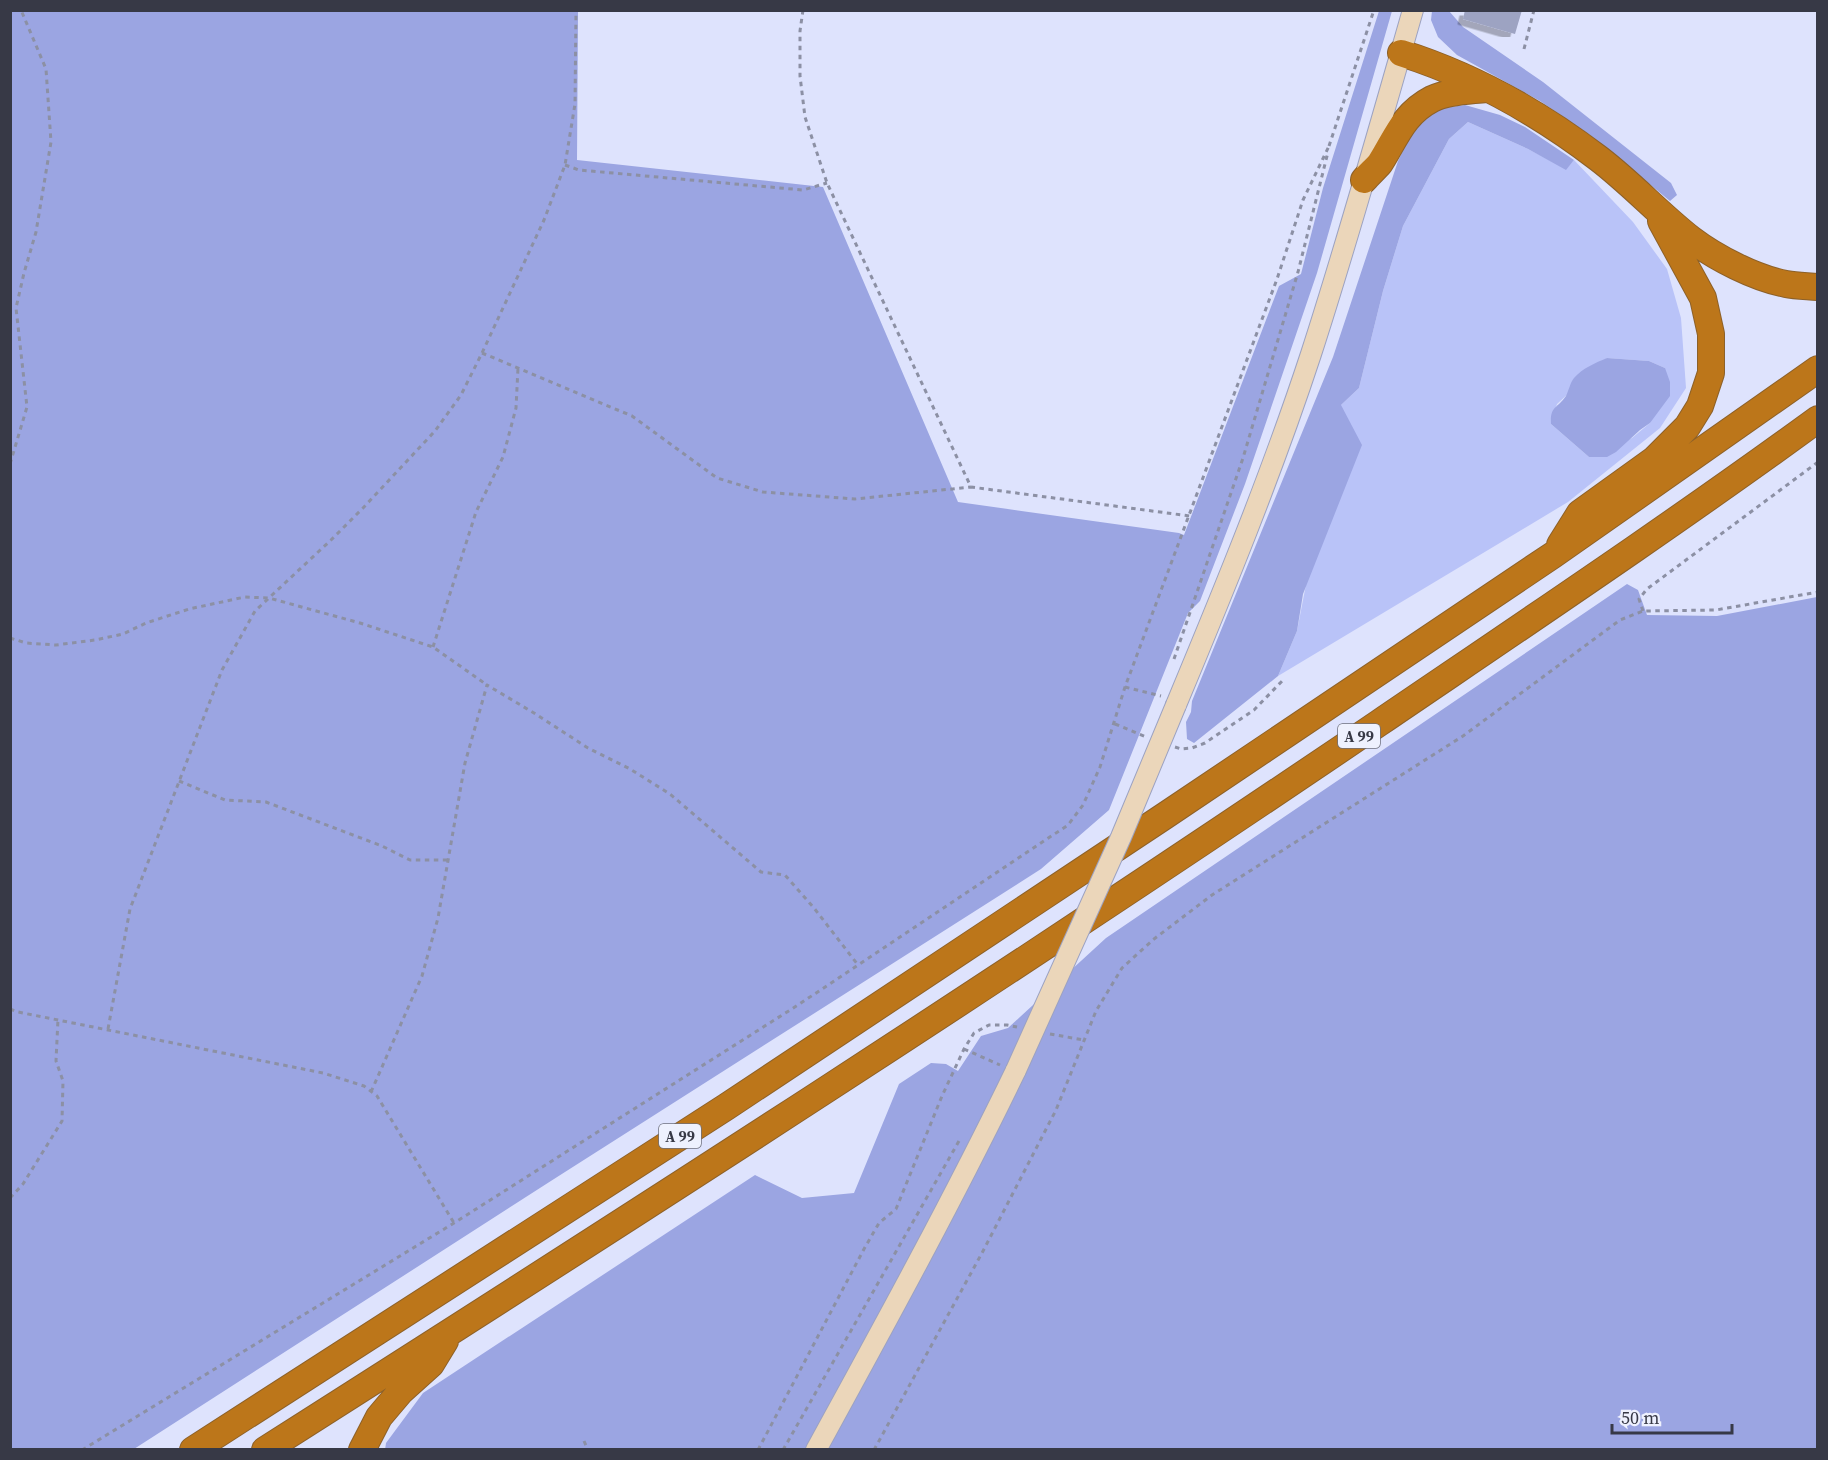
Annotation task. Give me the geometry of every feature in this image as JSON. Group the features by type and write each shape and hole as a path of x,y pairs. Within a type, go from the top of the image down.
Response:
{"highway":[{"path":"1401,52 1487,88 1572,139 1600,159 1692,240 1736,267 1784,284 1818,288"},
{"path":"1364,180 1379,164 1405,119 1419,108 1433,99 1449,94 1487,88"},
{"path":"1553,555 1580,513 1655,459 1687,428 1700,406 1711,373 1711,334 1703,298 1651,204"},
{"name":"A 99","path":"193,1449 726,1107 1173,811 1553,555 1818,369"},
{"name":"A 99","path":"265,1449 885,1051 1236,820 1576,589 1818,419"},
{"path":"363,1449 379,1417 401,1391 431,1364 451,1331"}],"main road":[{"path":"816,1449 956,1191 1009,1066 1121,837 1168,703 1261,493 1292,409 1338,270 1413,10"}],"path":[{"path":"10,464 27,407 16,308 36,232 51,142 46,69 21,10"},
{"path":"108,1029 130,909 222,670 255,611 331,540 435,431 461,394 483,353 544,220 565,165 575,105 576,10"},
{"path":"803,10 800,31 802,97 827,183 972,488"},
{"path":"1173,663 1243,458 1298,272 1329,146 1374,10"},
{"path":"1524,50 1534,10"},
{"path":"82,1449 454,1223 789,1011 1068,825 1083,805 1100,767 1125,687 1190,516 1304,200 1329,146"},
{"path":"565,165 579,170 803,190 827,183"},
{"path":"483,353 632,416 717,478 763,492 855,499 972,488 1190,516"},
{"path":"432,647 476,512 503,457 516,408 518,368"},
{"path":"1643,611 1639,599 1647,589 1818,462"},
{"path":"874,1449 982,1253 1056,1110 1096,1011 1122,968 1154,939 1212,895 1463,736 1620,620 1643,611 1716,610 1818,592"},
{"path":"10,638 26,643 56,645 95,640 123,634 146,622 189,609 245,597 269,598 360,623 432,647 487,685 588,748 630,769 670,794 761,872 784,875 814,908 858,965"},
{"path":"1171,746 1181,749 1192,748 1204,743 1254,710 1286,678"},
{"path":"371,1092 422,976 438,918 465,762 487,685"},
{"path":"1125,687 1161,696 1168,703"},
{"path":"1114,724 1153,740"},
{"path":"179,781 225,800 266,802 382,846 410,860 449,861"},
{"path":"10,1009 323,1073 364,1086 378,1096 454,1223"},
{"path":"10,1198 23,1184 62,1120 63,1081 56,1060 58,1020"},
{"path":"758,1449 879,1223 896,1209 964,1049 974,1033 989,1025 1017,1027"},
{"path":"1049,1034 1084,1040"},
{"path":"964,1049 1000,1065 1009,1066"},
{"path":"783,1449 959,1141"},
{"path":"584,1441 588,1449"}],"shaded area":[{"path":"10,11 578,11 577,160 823,187 958,502 1184,535 1279,286 1301,274 1323,188 1379,11 1392,11 1317,273 1245,484 1200,601 1188,613 1109,810 1041,869 134,1449 11,1449"},
{"path":"1432,11 1449,11 1463,27 1543,82 1671,183 1677,195 1670,201 1590,135 1540,101 1457,55 1438,37 1431,20"},
{"path":"1465,105 1500,115 1525,127 1574,160 1566,170 1528,149 1468,122 1449,139 1403,226 1383,291 1359,388 1341,405 1362,445 1303,594 1297,631 1278,676 1194,743 1187,739 1186,722 1191,712 1192,701 1333,357 1398,161 1415,126 1436,109"},
{"path":"1468,122 1566,169 1574,160 1633,222 1667,269 1681,318 1686,388 1660,428 1568,502 1278,676 1297,631 1341,405 1359,388 1383,291 1403,226 1449,139","holes":["1607,358 1649,361 1665,368 1650,423 1632,438 1589,457 1551,424 1557,404"]},
{"path":"1607,358 1649,361 1665,368 1670,382 1670,396 1650,423 1616,452 1607,457 1589,457 1551,424 1552,414 1566,396 1574,378 1585,369"},
{"path":"1627,584 1638,590 1647,615 1717,616 1817,597 1817,1449 385,1450 386,1443 423,1393 755,1175 802,1198 854,1193 899,1084 931,1063 946,1064 958,1071 981,1036 1008,1028 1106,938"}],"building":[{"path":"1465,10 1522,10 1515,34 1463,19"}]}
